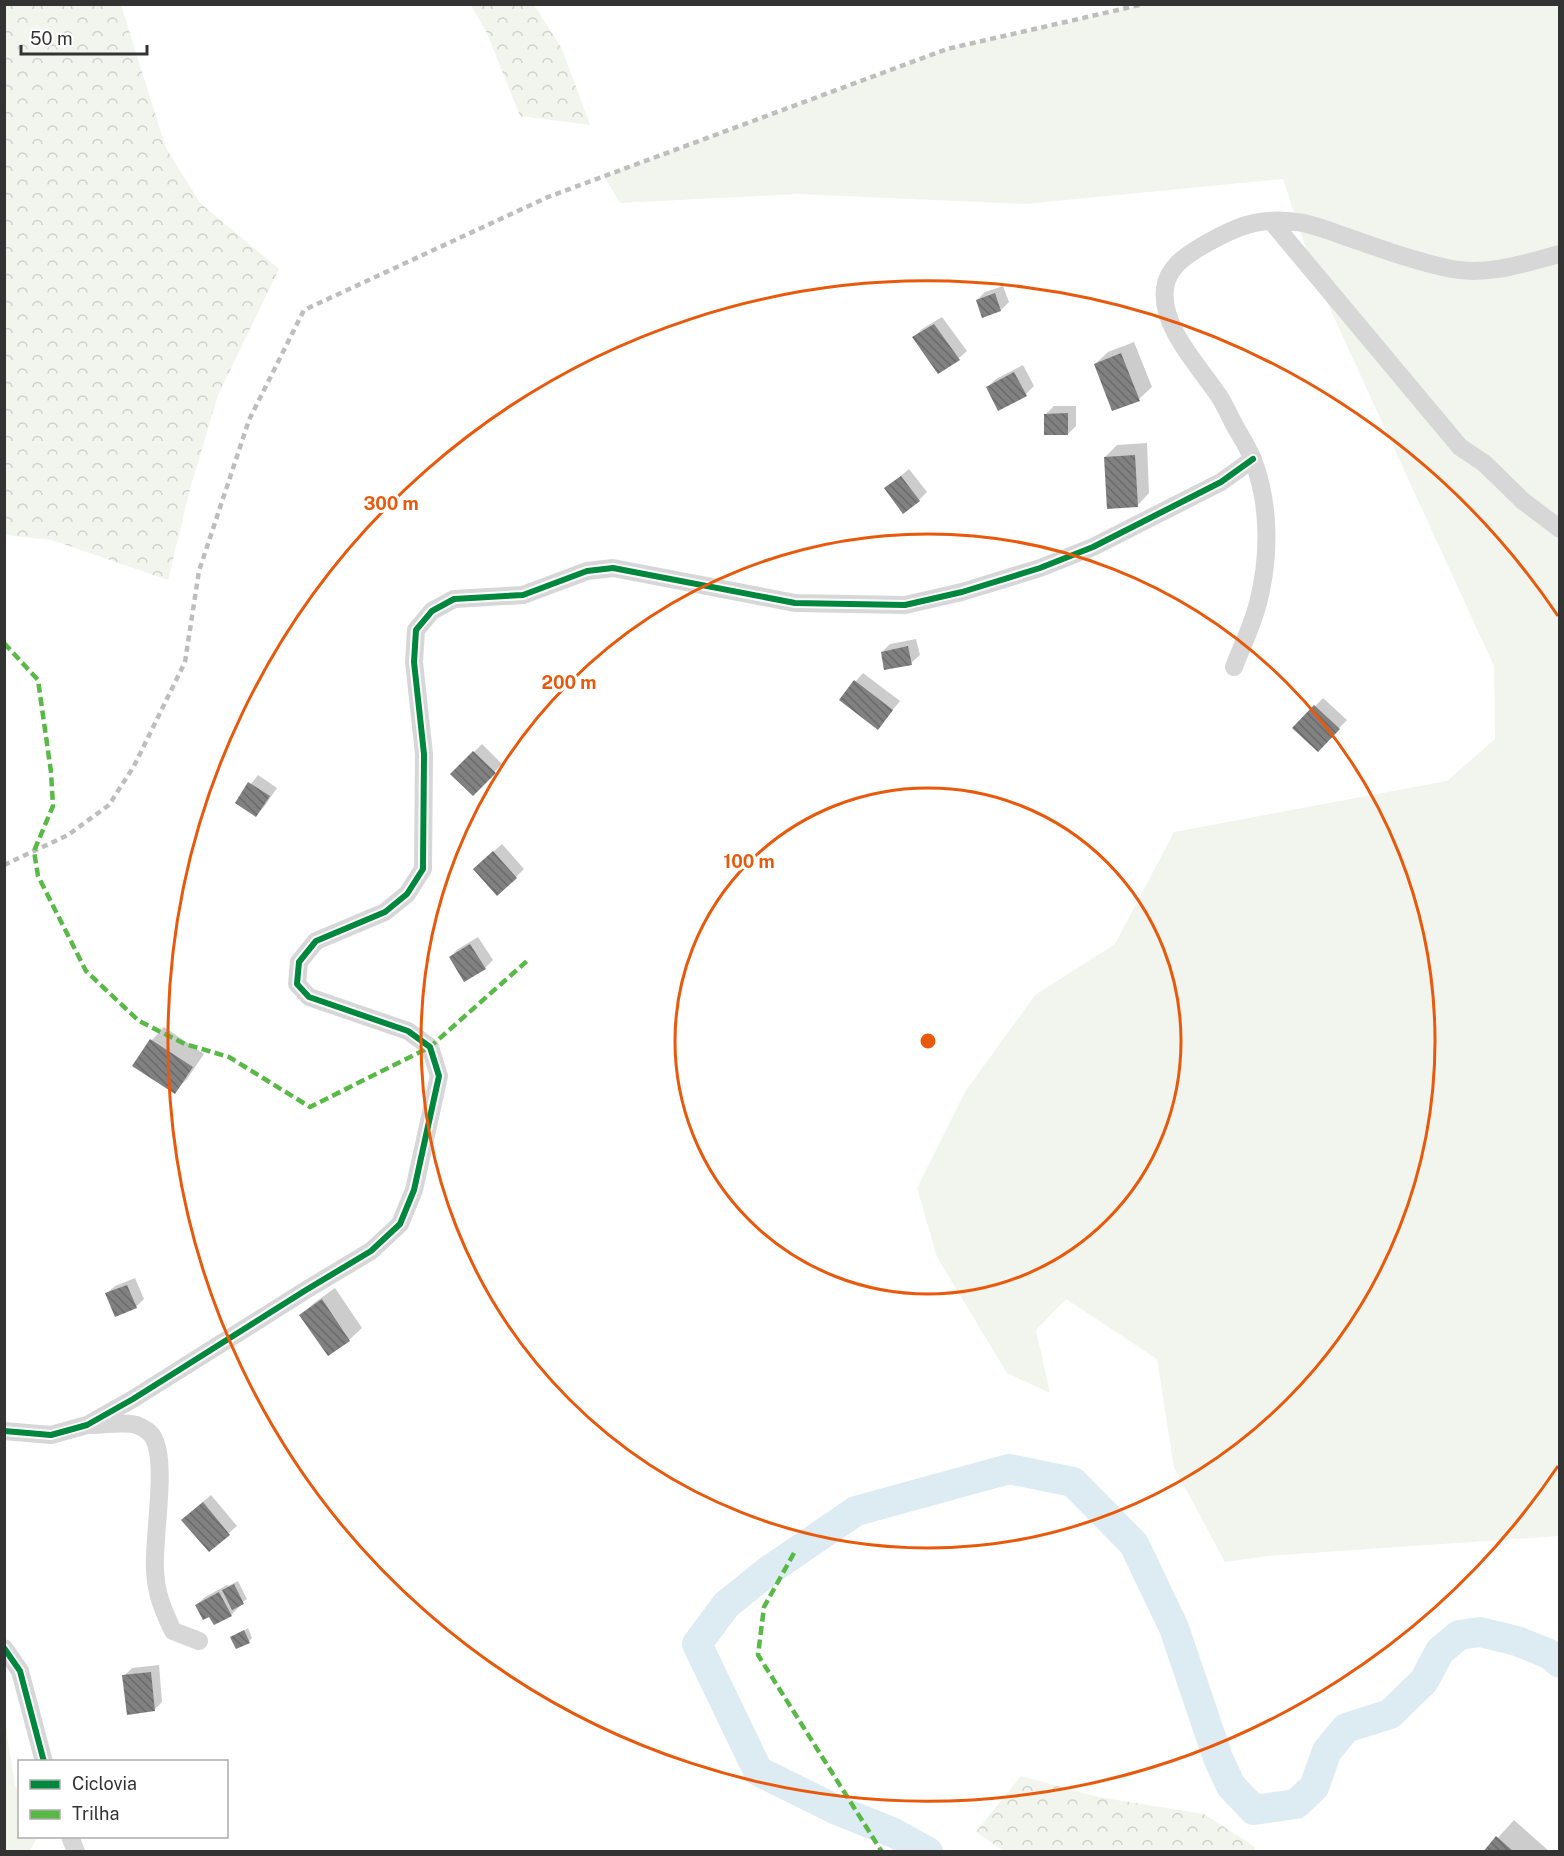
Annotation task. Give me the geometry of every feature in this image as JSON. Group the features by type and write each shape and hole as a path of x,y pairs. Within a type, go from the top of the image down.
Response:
{"street":[{"path":"1234,667 1258,605 1263,576 1266,534 1263,493 1253,459 1220,397 1197,367 1171,324 1163,300 1173,267 1196,249 1222,234 1258,222 1287,220 1314,224 1400,254 1452,269 1474,272 1560,255"},
{"path":"1271,221 1460,447 1484,464 1523,501 1560,529"},
{"path":"4,1431 51,1435 87,1425 133,1399 371,1251 400,1224 414,1190 439,1076 430,1047 408,1031 309,997 297,984 299,962 316,940 385,912 407,894 423,869 424,754 414,662 416,630 432,611 453,599 523,595 587,571 613,568 795,603 905,605 962,592 1040,568 1093,547 1221,482 1253,459"},
{"path":"87,1425 137,1424 153,1435 159,1454 160,1480 155,1570 158,1599 173,1631 199,1641"},
{"path":"4,1648 20,1671 44,1760"}],"green space":[{"path":"4,5 122,5 166,148 200,203 279,269 218,395 190,489 168,580 52,540 5,535"},
{"path":"471,5 534,5 562,49 590,125 520,116 487,33"},
{"path":"1144,5 1559,5 1559,1536 1267,1556 1225,1562 1174,1467 1157,1359 1066,1299 1036,1330 1050,1393 1007,1373 937,1257 917,1188 965,1092 1035,995 1115,944 1174,832 1447,781 1495,739 1494,666 1315,276 1283,179 1025,204 799,194 620,203 604,176 947,49"},
{"path":"4,1715 15,1785 18,1791 18,1838 36,1838 30,1851 5,1851"},
{"path":"1021,1776 1098,1797 1204,1814 1255,1847 1254,1851 1004,1851 976,1832"}],"building":[{"path":"995,293 1001,311 982,318 976,300"},
{"path":"934,324 960,360 938,374 912,337"},
{"path":"1121,353 1140,401 1112,411 1094,364"},
{"path":"1014,372 1027,396 998,411 986,387"},
{"path":"1068,413 1068,435 1044,435 1044,414"},
{"path":"1135,455 1138,507 1107,509 1104,457"},
{"path":"901,476 920,501 903,514 884,488"},
{"path":"908,646 912,665 884,670 881,652"},
{"path":"854,680 893,710 878,730 839,700"},
{"path":"1314,705 1340,729 1318,752 1292,728"},
{"path":"473,751 496,773 473,796 450,774"},
{"path":"248,782 270,796 256,817 235,803"},
{"path":"493,851 517,878 497,896 473,869"},
{"path":"470,944 486,969 464,982 449,957"},
{"path":"150,1039 193,1067 175,1094 132,1066"},
{"path":"127,1285 137,1308 115,1317 105,1293"},
{"path":"322,1299 350,1341 328,1356 299,1315"},
{"path":"203,1502 230,1535 209,1552 181,1520"},
{"path":"234,1584 244,1604 232,1610 222,1590"},
{"path":"219,1592 232,1616 214,1625 209,1617 203,1620 195,1605"},
{"path":"244,1630 250,1643 236,1649 230,1637"},
{"path":"151,1672 155,1711 127,1715 122,1675"},
{"path":"1496,1836 1514,1852 1483,1852"}],"waterway":[{"path":"928,1852 894,1833 837,1810 758,1771 697,1644 726,1605 768,1571 856,1511 1009,1469 1073,1482 1134,1544 1174,1628 1218,1758 1231,1786 1254,1810 1296,1804 1314,1787 1327,1751 1346,1728 1390,1714 1424,1681 1440,1651 1459,1635 1480,1632 1517,1641 1549,1654 1560,1663"}],"railway":[{"path":"4,865 68,835 109,805 134,766 185,662 199,571 249,420 304,310 548,197 947,49 1144,4"}],"marked path":[{"path":"4,643 38,680 51,772 53,806 34,851 38,876 86,971 139,1021 185,1044 229,1057 310,1107 430,1047 527,961"},
{"path":"794,1553 764,1607 758,1655 882,1852"}],"cycle path":[{"path":"4,1431 51,1435 87,1425 133,1399 371,1251 400,1224 414,1190 439,1076 430,1047 408,1031 309,997 297,984 299,962 316,941 385,912 407,894 423,869 424,754 414,662 416,630 432,611 454,599 523,595 587,571 613,568 795,603 905,605 962,592 1040,568 1093,547 1221,482 1253,459"},
{"path":"4,1648 20,1671 43,1760"}]}
